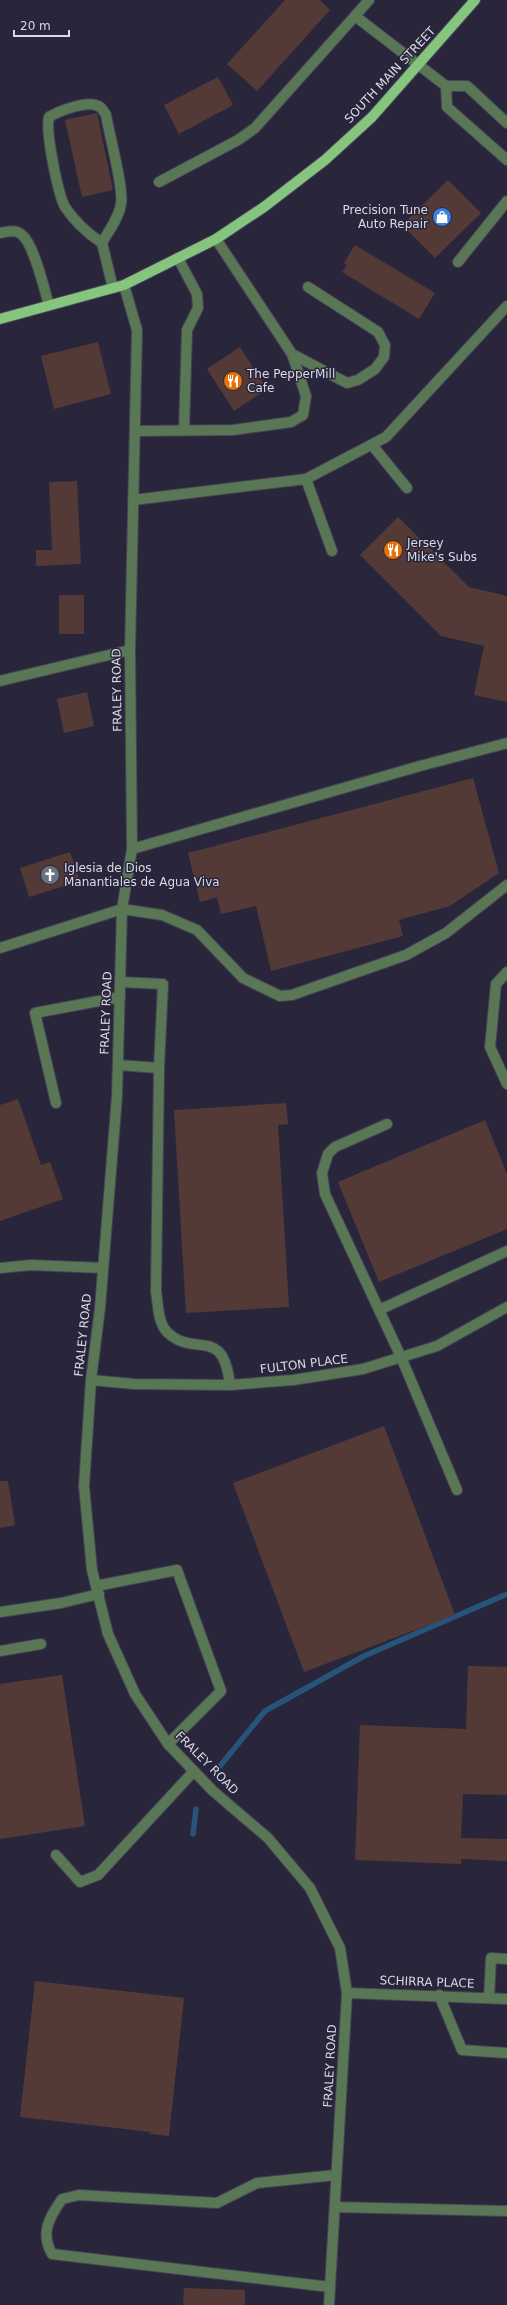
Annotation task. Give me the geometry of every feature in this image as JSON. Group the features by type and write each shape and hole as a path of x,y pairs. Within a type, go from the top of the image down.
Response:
{"main road":[{"name":"SOUTH MAIN STREET","path":"0,318 124,285 216,239 264,207 325,160 372,117 475,0"}],"street":[{"path":"159,182 238,140 255,128 369,0"},
{"path":"354,16 420,64 446,86 467,86 507,123"},
{"path":"446,86 447,107 507,160"},
{"path":"102,243 118,214 122,202 106,115 101,107 92,103 56,112 49,117 47,134 64,205 75,221 88,234 102,243 114,288"},
{"path":"458,262 507,201"},
{"path":"0,233 11,231 21,233 30,245 49,305"},
{"path":"135,431 233,430 291,422 303,415 306,396 292,354 216,239"},
{"path":"178,258 197,294 198,308 187,330 184,430"},
{"name":"FRALEY ROAD","path":"124,285 137,330 130,650 132,849 122,909 118,1065 103,1268 92,1380 84,1486 92,1570 108,1634 135,1694 168,1744 213,1790 268,1838 310,1888 340,1948 347,1992 329,2305"},
{"path":"292,354 347,383 358,380 375,369 384,357 385,346 378,332 308,287"},
{"path":"133,500 306,479 372,445 386,437 507,306"},
{"path":"372,445 407,488"},
{"path":"306,479 332,551"},
{"path":"0,681 130,650"},
{"path":"132,849 420,766 507,743"},
{"path":"0,948 122,909 162,915 197,930 243,978 280,996 292,995 406,955 446,933 507,885"},
{"path":"507,972 496,984 490,1047 507,1084"},
{"path":"120,982 163,984 159,1068 156,1291 160,1317 167,1332 182,1341 206,1346 221,1352 228,1364 230,1384"},
{"path":"56,1103 35,1013 120,997"},
{"path":"118,1065 159,1068"},
{"path":"388,1124 335,1148 328,1154 322,1173 325,1194 401,1357 457,1490"},
{"path":"379,1310 507,1251"},
{"path":"0,1268 31,1265 103,1268"},
{"name":"FULTON PLACE","path":"92,1380 134,1384 230,1384 293,1380 363,1369 437,1346 507,1307"},
{"path":"0,1612 177,1570 221,1691 168,1744"},
{"path":"0,1652 41,1644"},
{"path":"56,1855 80,1882 98,1875 194,1771"},
{"path":"489,1998 491,1958 507,1959"},
{"name":"SCHIRRA PLACE","path":"347,1992 507,1999"},
{"path":"439,1995 462,2050 507,2053"},
{"path":"330,2287 52,2254 46,2243 49,2218 62,2199 79,2195 217,2203 257,2183 336,2175"},
{"path":"335,2207 507,2211"}],"building":[{"path":"285,0 320,0 330,10 257,91 227,64"},
{"path":"218,77 233,105 179,134 164,105"},
{"path":"97,113 113,190 82,197 65,120"},
{"path":"448,180 481,213 435,258 402,225"},
{"path":"355,245 435,293 419,319 342,272 347,265 344,263"},
{"path":"98,342 111,394 54,409 41,356"},
{"path":"240,347 267,389 234,411 207,369"},
{"path":"77,481 81,564 36,566 36,550 52,550 49,482"},
{"path":"398,517 469,587 507,596 507,702 474,695 484,646 441,636 360,555"},
{"path":"59,595 84,595 84,634 59,634"},
{"path":"87,692 94,726 64,733 57,699"},
{"path":"473,778 499,873 450,906 399,920 403,936 271,971 256,906 221,914 217,897 200,902 188,853"},
{"name":"Iglesia de Dios Manantiales de Agua Viva","path":"70,852 80,881 29,897 20,868"},
{"path":"18,1099 41,1165 50,1162 63,1199 0,1221 0,1105"},
{"path":"286,1103 288,1124 278,1125 289,1307 186,1313 174,1110"},
{"path":"485,1120 507,1174 507,1229 379,1282 338,1182"},
{"path":"384,1426 455,1615 304,1672 233,1483"},
{"path":"0,1481 8,1481 15,1525 0,1528"},
{"path":"468,1666 507,1667 507,1795 463,1794 461,1838 507,1839 507,1861 461,1859 461,1864 355,1860 360,1725 466,1729"},
{"path":"62,1675 85,1826 0,1839 0,1684"},
{"path":"35,1981 184,1998 169,2136 150,2134 151,2132 20,2117"},
{"path":"184,2288 245,2290 245,2305 183,2305"}],"waterway":[{"path":"220,1766 265,1711 364,1656 507,1594"},
{"path":"193,1834 196,1809"}],"place":[{"name":"Precision Tune Auto Repair","path":"442,217"},
{"name":"The PepperMill Cafe","path":"233,381"},
{"name":"Jersey Mike's Subs","path":"393,550"},
{"name":"Iglesia de Dios Manantiales de Agua Viva","path":"50,875"}]}
